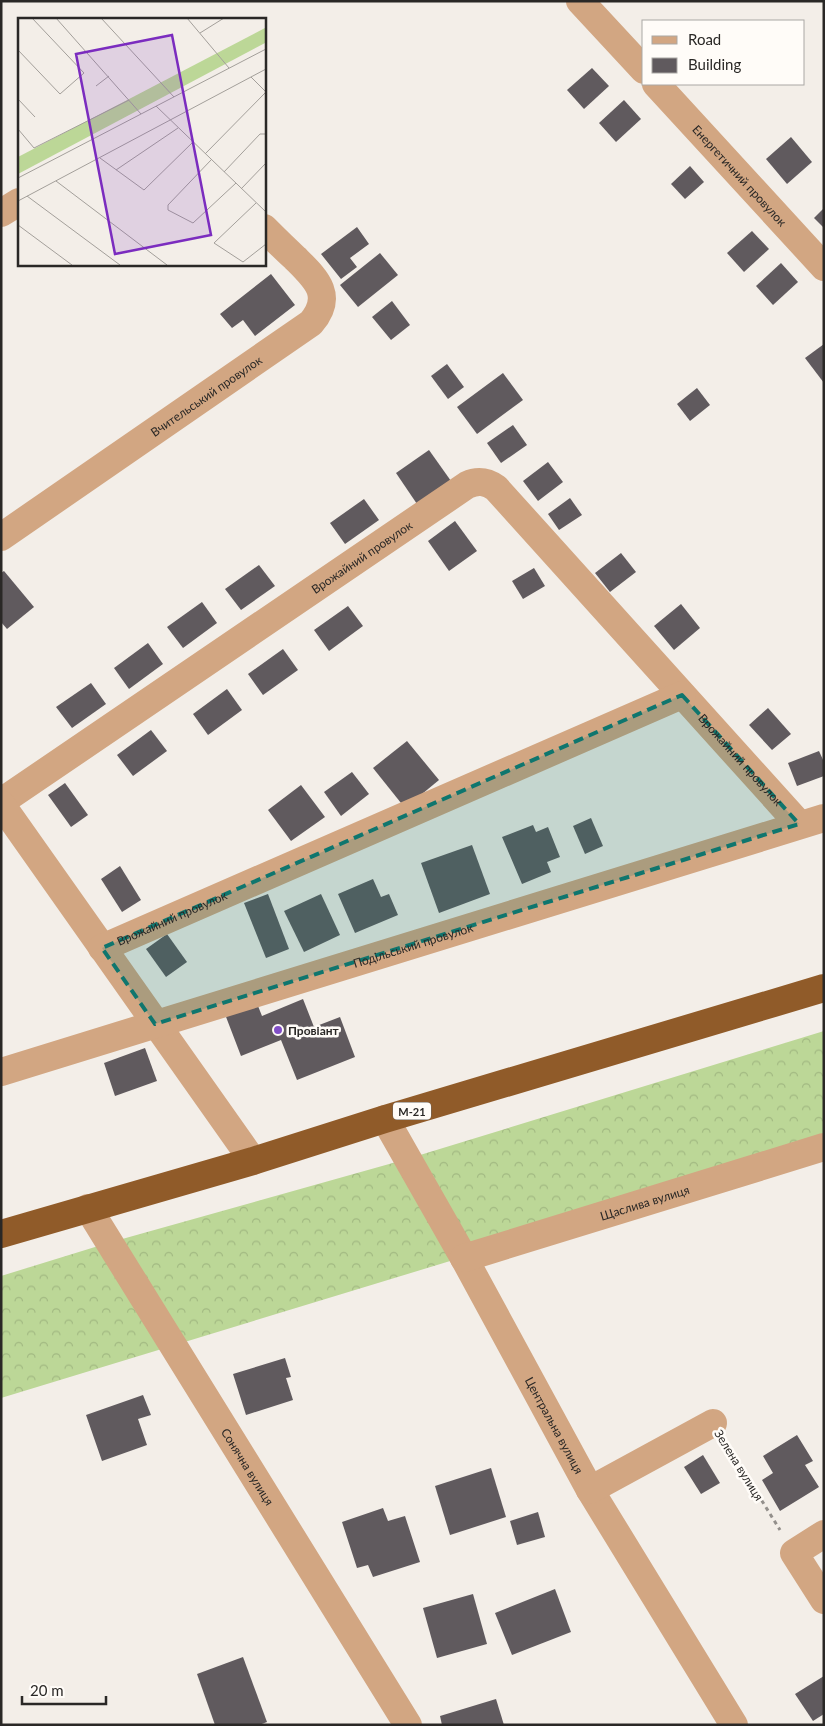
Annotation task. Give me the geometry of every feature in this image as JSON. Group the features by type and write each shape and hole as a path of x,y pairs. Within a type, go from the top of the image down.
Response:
{"highway":[{"name":"М-21","path":"1,1234 253,1161 384,1119 824,988"}],"street":[{"path":"580,1 642,68"},
{"name":"Енергетичний провулок","path":"657,85 824,267"},
{"path":"1,213 18,203"},
{"name":"Вчительський провулок","path":"1,537 311,323 317,316 321,308 320,287 313,276 265,229"},
{"name":"Врожайний провулок","path":"1,803 467,485 481,481 489,483 496,488 682,695 812,821"},
{"name":"Врожайний провулок","path":"102,948 682,695"},
{"path":"1,803 253,1161"},
{"name":"Подільський провулок","path":"1,1072 812,821"},
{"name":"Центральна вулиця","path":"384,1119 464,1258 590,1490 734,1725"},
{"name":"Щаслива вулиця","path":"464,1258 824,1147"},
{"name":"Сонячна вулиця","path":"88,1208 408,1725"},
{"name":"Зелена вулиця","path":"590,1490 713,1422"},
{"path":"824,1534 794,1553 824,1600"}],"path":[{"name":"Зелена вулиця","path":"713,1422 794,1553"}],"highlighted area":[{"path":"682,695 799,824 155,1024 102,948"}],"green space":[{"path":"824,1031 824,1147 1,1398 1,1276 108,1243 407,1159"}],"building":[{"path":"592,68 609,86 584,109 567,90"},
{"path":"624,100 641,119 616,142 599,123"},
{"path":"791,137 812,162 787,184 766,159"},
{"path":"690,166 704,182 685,199 671,184"},
{"path":"824,208 824,228 814,218"},
{"path":"357,227 369,244 350,258 357,267 341,279 321,254"},
{"path":"752,231 769,249 744,272 727,253"},
{"path":"380,253 398,275 358,307 340,285"},
{"path":"781,263 798,282 773,305 756,286"},
{"path":"271,274 295,305 255,336 243,320 232,328 220,314"},
{"path":"392,301 410,325 391,340 372,317"},
{"path":"824,344 824,383 805,358"},
{"path":"447,364 464,387 448,399 431,376"},
{"path":"503,373 523,400 477,434 457,407"},
{"path":"697,388 710,405 690,421 677,404"},
{"path":"513,425 527,445 501,463 487,443"},
{"path":"429,450 451,481 417,504 396,473"},
{"path":"548,462 563,482 538,501 523,481"},
{"path":"570,498 582,515 559,530 548,514"},
{"path":"364,499 379,520 345,544 330,523"},
{"path":"455,521 477,551 449,571 428,541"},
{"path":"621,553 636,572 610,592 595,573"},
{"path":"259,565 275,586 241,610 225,589"},
{"path":"534,568 545,586 523,599 512,581"},
{"path":"4,571 34,607 7,629 1,622 1,573"},
{"path":"202,602 217,623 183,648 167,627"},
{"path":"681,604 700,628 674,650 654,626"},
{"path":"348,606 363,626 329,651 314,630"},
{"path":"148,643 163,664 129,689 114,668"},
{"path":"283,649 298,670 263,695 248,674"},
{"path":"91,683 106,704 72,728 56,707"},
{"path":"227,689 242,710 208,735 193,714"},
{"path":"768,708 791,734 772,750 749,725"},
{"path":"151,730 167,751 133,776 117,755"},
{"path":"407,741 439,780 405,808 373,768"},
{"path":"819,751 824,762 824,776 797,786 788,763"},
{"path":"352,772 369,794 341,816 324,792"},
{"path":"65,783 88,815 71,827 48,795"},
{"path":"301,785 325,817 291,841 268,810"},
{"path":"591,818 603,846 585,854 573,826"},
{"path":"533,825 536,832 548,827 560,857 547,862 551,872 522,884 502,837"},
{"path":"472,845 490,894 439,913 421,863"},
{"path":"120,866 141,900 122,912 101,879"},
{"path":"373,879 381,897 389,894 398,915 355,933 338,894"},
{"path":"268,894 289,949 266,958 244,903"},
{"path":"321,894 340,935 304,952 284,911"},
{"path":"167,934 187,962 166,977 146,949"},
{"path":"254,996 262,1016 303,999 314,1027 340,1017 355,1057 297,1080 281,1040 241,1056 223,1009"},
{"path":"145,1048 157,1081 115,1096 104,1063"},
{"path":"285,1358 291,1377 286,1378 293,1400 246,1415 233,1374"},
{"path":"143,1395 151,1415 138,1419 147,1445 102,1461 86,1415"},
{"path":"797,1435 813,1461 805,1465 819,1487 780,1511 762,1480 773,1473 763,1456"},
{"path":"703,1455 720,1483 701,1494 684,1467"},
{"path":"491,1468 506,1517 450,1535 435,1486"},
{"path":"383,1508 388,1521 405,1516 420,1562 373,1577 368,1565 357,1568 342,1522"},
{"path":"538,1512 545,1537 517,1545 510,1521"},
{"path":"555,1589 571,1632 512,1655 495,1613"},
{"path":"473,1594 487,1644 437,1658 423,1608"},
{"path":"243,1657 267,1722 259,1725 215,1725 197,1674"},
{"path":"824,1676 824,1714 813,1721 795,1694"},
{"path":"496,1699 504,1725 442,1725 440,1716"}],"place":[{"name":"Провіант","path":"278,1030"}]}
